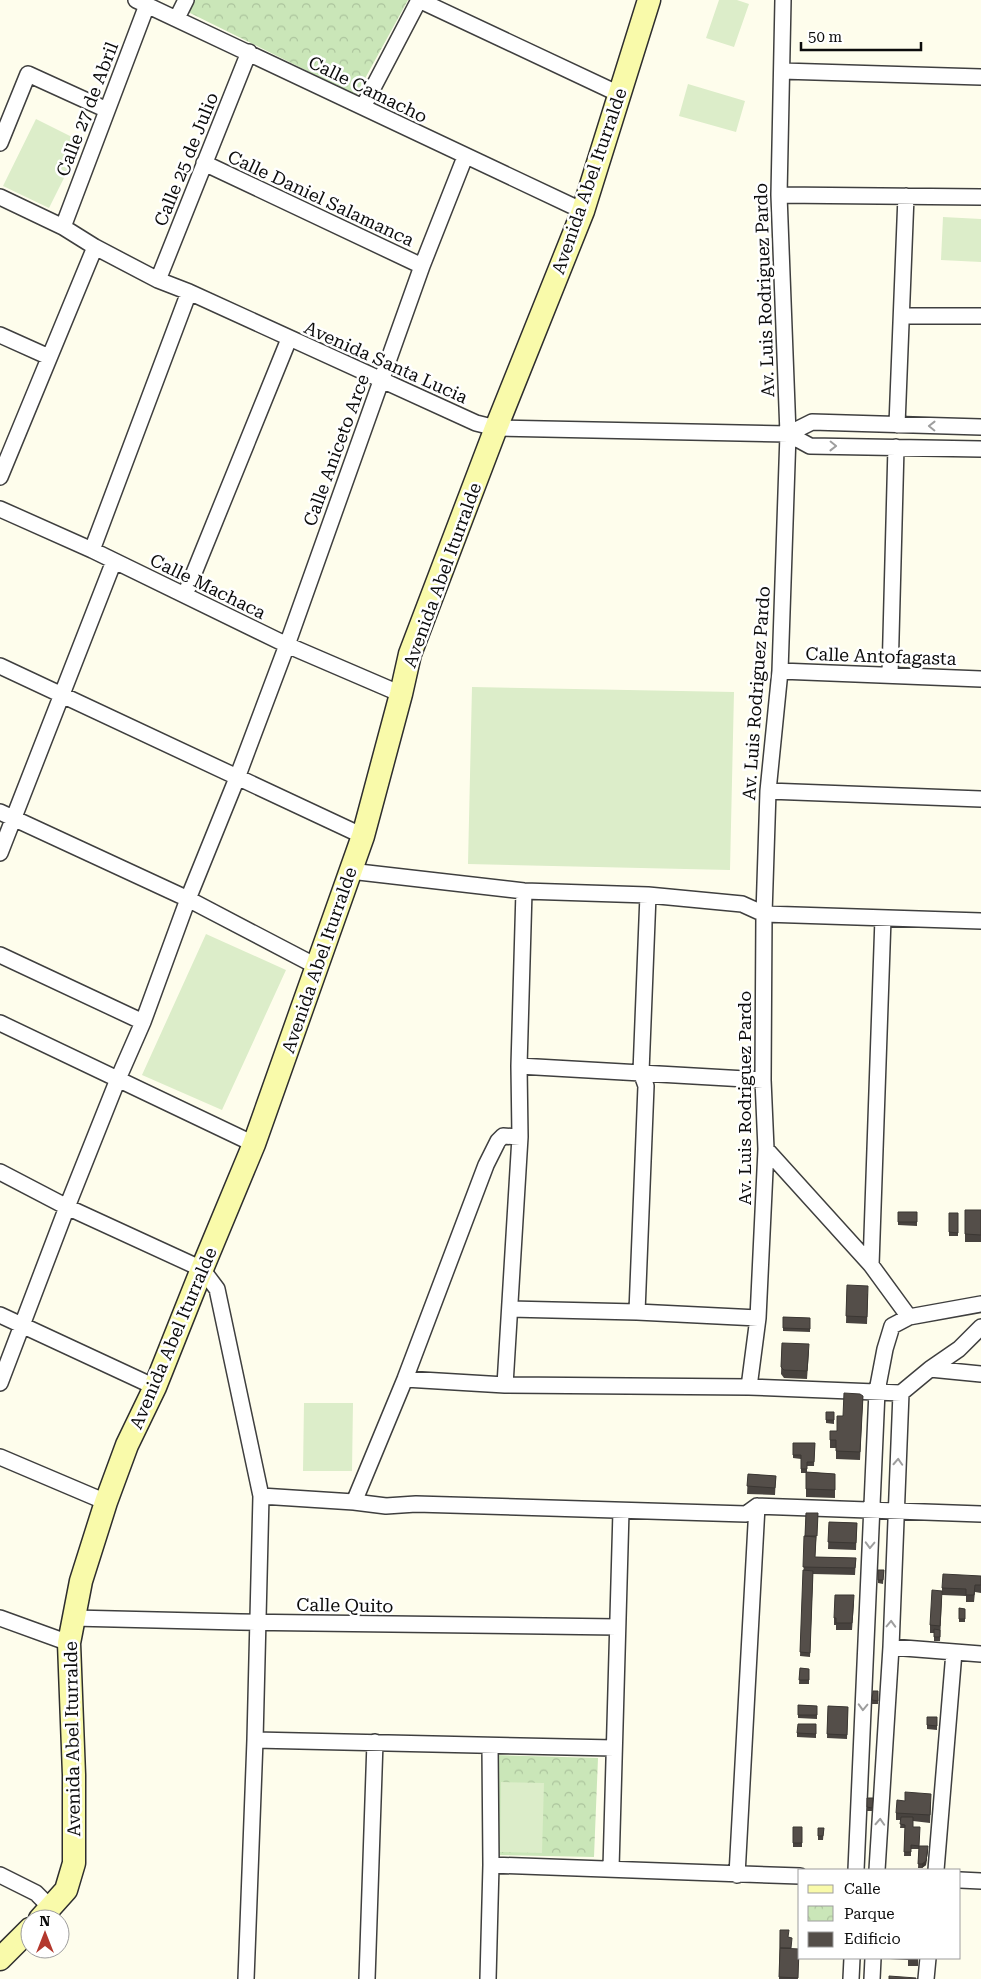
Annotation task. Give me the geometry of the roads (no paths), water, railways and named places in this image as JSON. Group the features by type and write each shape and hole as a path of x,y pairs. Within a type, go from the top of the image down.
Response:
{"street":[{"path":"177,18 186,0"},
{"path":"363,107 419,0 619,94"},
{"name":"Avenida Abel Iturralde","path":"49,1909 66,1890 74,1863 74,1775 69,1643 81,1581 106,1502 127,1445 155,1387 254,1144 363,836 410,654 496,428 582,212 649,0"},
{"name":"Av. Luis Rodriguez Pardo","path":"749,1387 758,1318 766,1149 763,1080 764,914 768,792 780,671 788,434 778,195 782,0"},
{"name":"Calle Camacho","path":"142,3 249,52 582,212"},
{"name":"Calle 27 de Abril","path":"63,227 107,110 142,3"},
{"name":"Calle 25 de Julio","path":"158,280 249,52"},
{"path":"782,71 981,77"},
{"path":"0,143 28,74 107,110"},
{"name":"Calle Aniceto Arce","path":"0,1384 67,1207 143,1022 188,899 237,778 287,645 422,266 465,157"},
{"name":"Calle Daniel Salamanca","path":"204,163 422,266"},
{"path":"778,195 981,197"},
{"path":"897,425 906,196"},
{"name":"Avenida Santa Lucia","path":"0,197 63,227 95,247 158,280 189,292 476,423 496,428 788,434 810,446 981,449"},
{"path":"0,476 95,247"},
{"path":"92,550 189,292"},
{"path":"902,316 981,316"},
{"path":"0,335 49,357"},
{"path":"185,595 289,338"},
{"name":"Avenida Santa Lucia","path":"788,434 812,422 981,427"},
{"path":"890,675 896,447"},
{"name":"Calle Machaca","path":"0,509 92,550 287,645 401,694"},
{"path":"0,853 7,816 60,696 114,561"},
{"path":"0,666 60,696 363,836"},
{"name":"Calle Antofagasta","path":"780,671 981,679"},
{"path":"768,792 981,799"},
{"path":"7,816 188,899 316,966"},
{"path":"350,871 524,890 648,895 742,904 764,914 981,922"},
{"path":"505,1385 520,1137 519,1066 524,890"},
{"path":"637,1312 646,1086 641,1072 648,895"},
{"path":"871,1265 883,918"},
{"path":"0,954 143,1022"},
{"path":"0,1023 254,1144"},
{"path":"519,1066 763,1080"},
{"path":"354,1502 406,1379 486,1165 498,1141 503,1136 520,1137"},
{"path":"766,1149 871,1265 908,1317"},
{"path":"0,1172 67,1207 202,1269 217,1289 261,1496 255,1740 246,1979"},
{"path":"856,1869 871,1510 878,1391 885,1349 892,1326 908,1317 981,1304"},
{"path":"510,1309 637,1312 758,1318"},
{"path":"0,1314 155,1387"},
{"path":"406,1379 505,1385 749,1387 901,1392 959,1349 981,1327"},
{"path":"930,1369 981,1374"},
{"path":"877,1869 891,1647 901,1392"},
{"path":"0,1458 106,1502"},
{"path":"261,1496 386,1506 416,1504 746,1514 757,1506 871,1510 896,1509 981,1514"},
{"path":"738,1875 757,1506"},
{"path":"611,1868 621,1511"},
{"path":"0,1618 69,1643"},
{"name":"Calle Quito","path":"73,1618 617,1627"},
{"path":"891,1647 981,1654"},
{"path":"936,1869 954,1652"},
{"path":"255,1740 614,1748"},
{"path":"368,1979 375,1742"},
{"path":"488,1979 491,1865 490,1746"},
{"path":"491,1865 798,1876"},
{"path":"0,1875 36,1893 44,1909"},
{"path":"961,1880 981,1881"},
{"path":"0,1959 20,1939"},
{"path":"851,1979 852,1959"},
{"path":"872,1979 873,1959"},
{"path":"926,1979 928,1959"}]}
